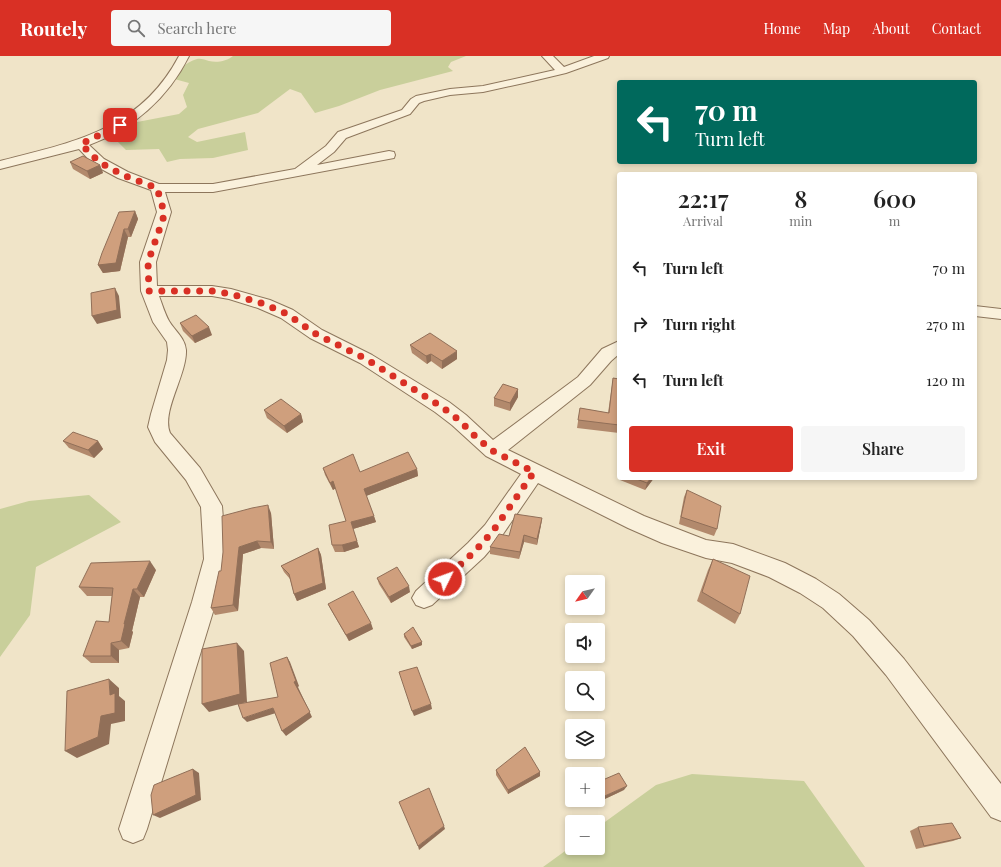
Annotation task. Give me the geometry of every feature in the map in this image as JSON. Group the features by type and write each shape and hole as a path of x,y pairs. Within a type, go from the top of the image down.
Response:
{"street":[{"path":"0,165 81,144 112,129 127,120 158,95 175,74 184,56"},
{"path":"547,56 562,71"},
{"path":"301,170 330,149 342,135 406,112 415,101 420,98 450,92 483,89 562,71 604,56"},
{"path":"81,144 99,162 123,175 157,188 213,188 301,170 388,155"},
{"path":"133,830 204,602 215,559 214,530 210,506 193,474 162,437 158,427 160,414 176,360 177,350 175,341 159,318 149,291 148,262 164,212 157,188"},
{"path":"149,291 212,291 231,294 264,304 287,314 316,334 366,359 442,407 459,420 493,451 636,522 706,549 733,554 777,570 808,586 831,601 861,628 895,667 1001,807"},
{"path":"977,311 1001,314"},
{"path":"493,451 584,381 594,372 604,356 611,350 617,348"},
{"path":"424,598 476,550 493,531 534,472"}],"green space":[{"path":"233,56 466,56 451,62 448,67 453,71 380,90 339,106 315,113 301,93 290,89 258,113 198,129 188,137 197,142 245,132 248,150 213,158 180,159 167,162 159,149 126,150 114,138 132,123 179,114 187,107 183,95 189,83 167,77 193,60 202,59 212,62 219,62"},
{"path":"89,495 121,522 36,567 30,615 0,657 0,509 29,501"},
{"path":"692,774 804,781 865,867 543,867 565,851 565,855 605,855 605,822 656,785"}],"building":[{"path":"83,156 100,165 87,171 70,162"},
{"path":"135,211 128,229 124,229 116,263 98,265 119,212"},
{"path":"115,288 117,310 92,316 91,293"},
{"path":"196,315 209,327 192,336 180,323"},
{"path":"430,333 457,351 442,361 431,354 426,356 410,345"},
{"path":"613,378 617,379 617,425 578,420 580,408 609,413"},
{"path":"503,384 518,389 510,403 494,398"},
{"path":"281,399 301,414 284,426 264,410"},
{"path":"73,432 98,441 88,450 63,441"},
{"path":"408,452 417,469 364,489 374,516 351,522 357,541 342,545 332,545 329,525 346,521 333,481 330,483 323,468 353,454 360,472"},
{"path":"639,480 649,480 647,483"},
{"path":"687,490 721,506 717,529 681,517"},
{"path":"268,505 271,542 257,541 239,547 233,605 211,608 219,571 221,571 223,552 222,516"},
{"path":"515,514 542,518 537,539 524,535 520,552 490,547 499,534 509,536"},
{"path":"318,548 323,583 294,594 289,574 281,566"},
{"path":"713,559 750,576 740,614 702,592"},
{"path":"150,561 137,589 133,589 121,641 111,643 111,656 83,656 96,621 109,622 113,588 79,587 91,563"},
{"path":"397,567 409,586 389,597 377,578"},
{"path":"353,591 371,623 346,635 328,604"},
{"path":"413,627 422,642 411,646 404,634"},
{"path":"237,643 240,694 202,704 202,649"},
{"path":"287,657 296,681 294,682 310,712 282,731 273,708 243,718 238,704 278,697 270,663"},
{"path":"417,667 431,704 412,711 399,672"},
{"path":"109,679 110,695 115,693 115,713 101,716 98,737 65,751 67,691"},
{"path":"525,747 540,772 508,790 496,770"},
{"path":"193,769 196,795 153,815 151,795 154,785"},
{"path":"619,773 627,786 605,796 605,779"},
{"path":"429,788 444,826 418,846 399,802"},
{"path":"952,823 961,838 924,846 918,827"}],"route":[{"path":"120,125 81,144 99,162 123,175 157,188 164,212 163,219 150,251 148,262 149,291 212,291 231,294 264,304 287,314 316,334 366,359 442,407 459,420 493,451 534,472 493,531 476,550 445,579"}]}
